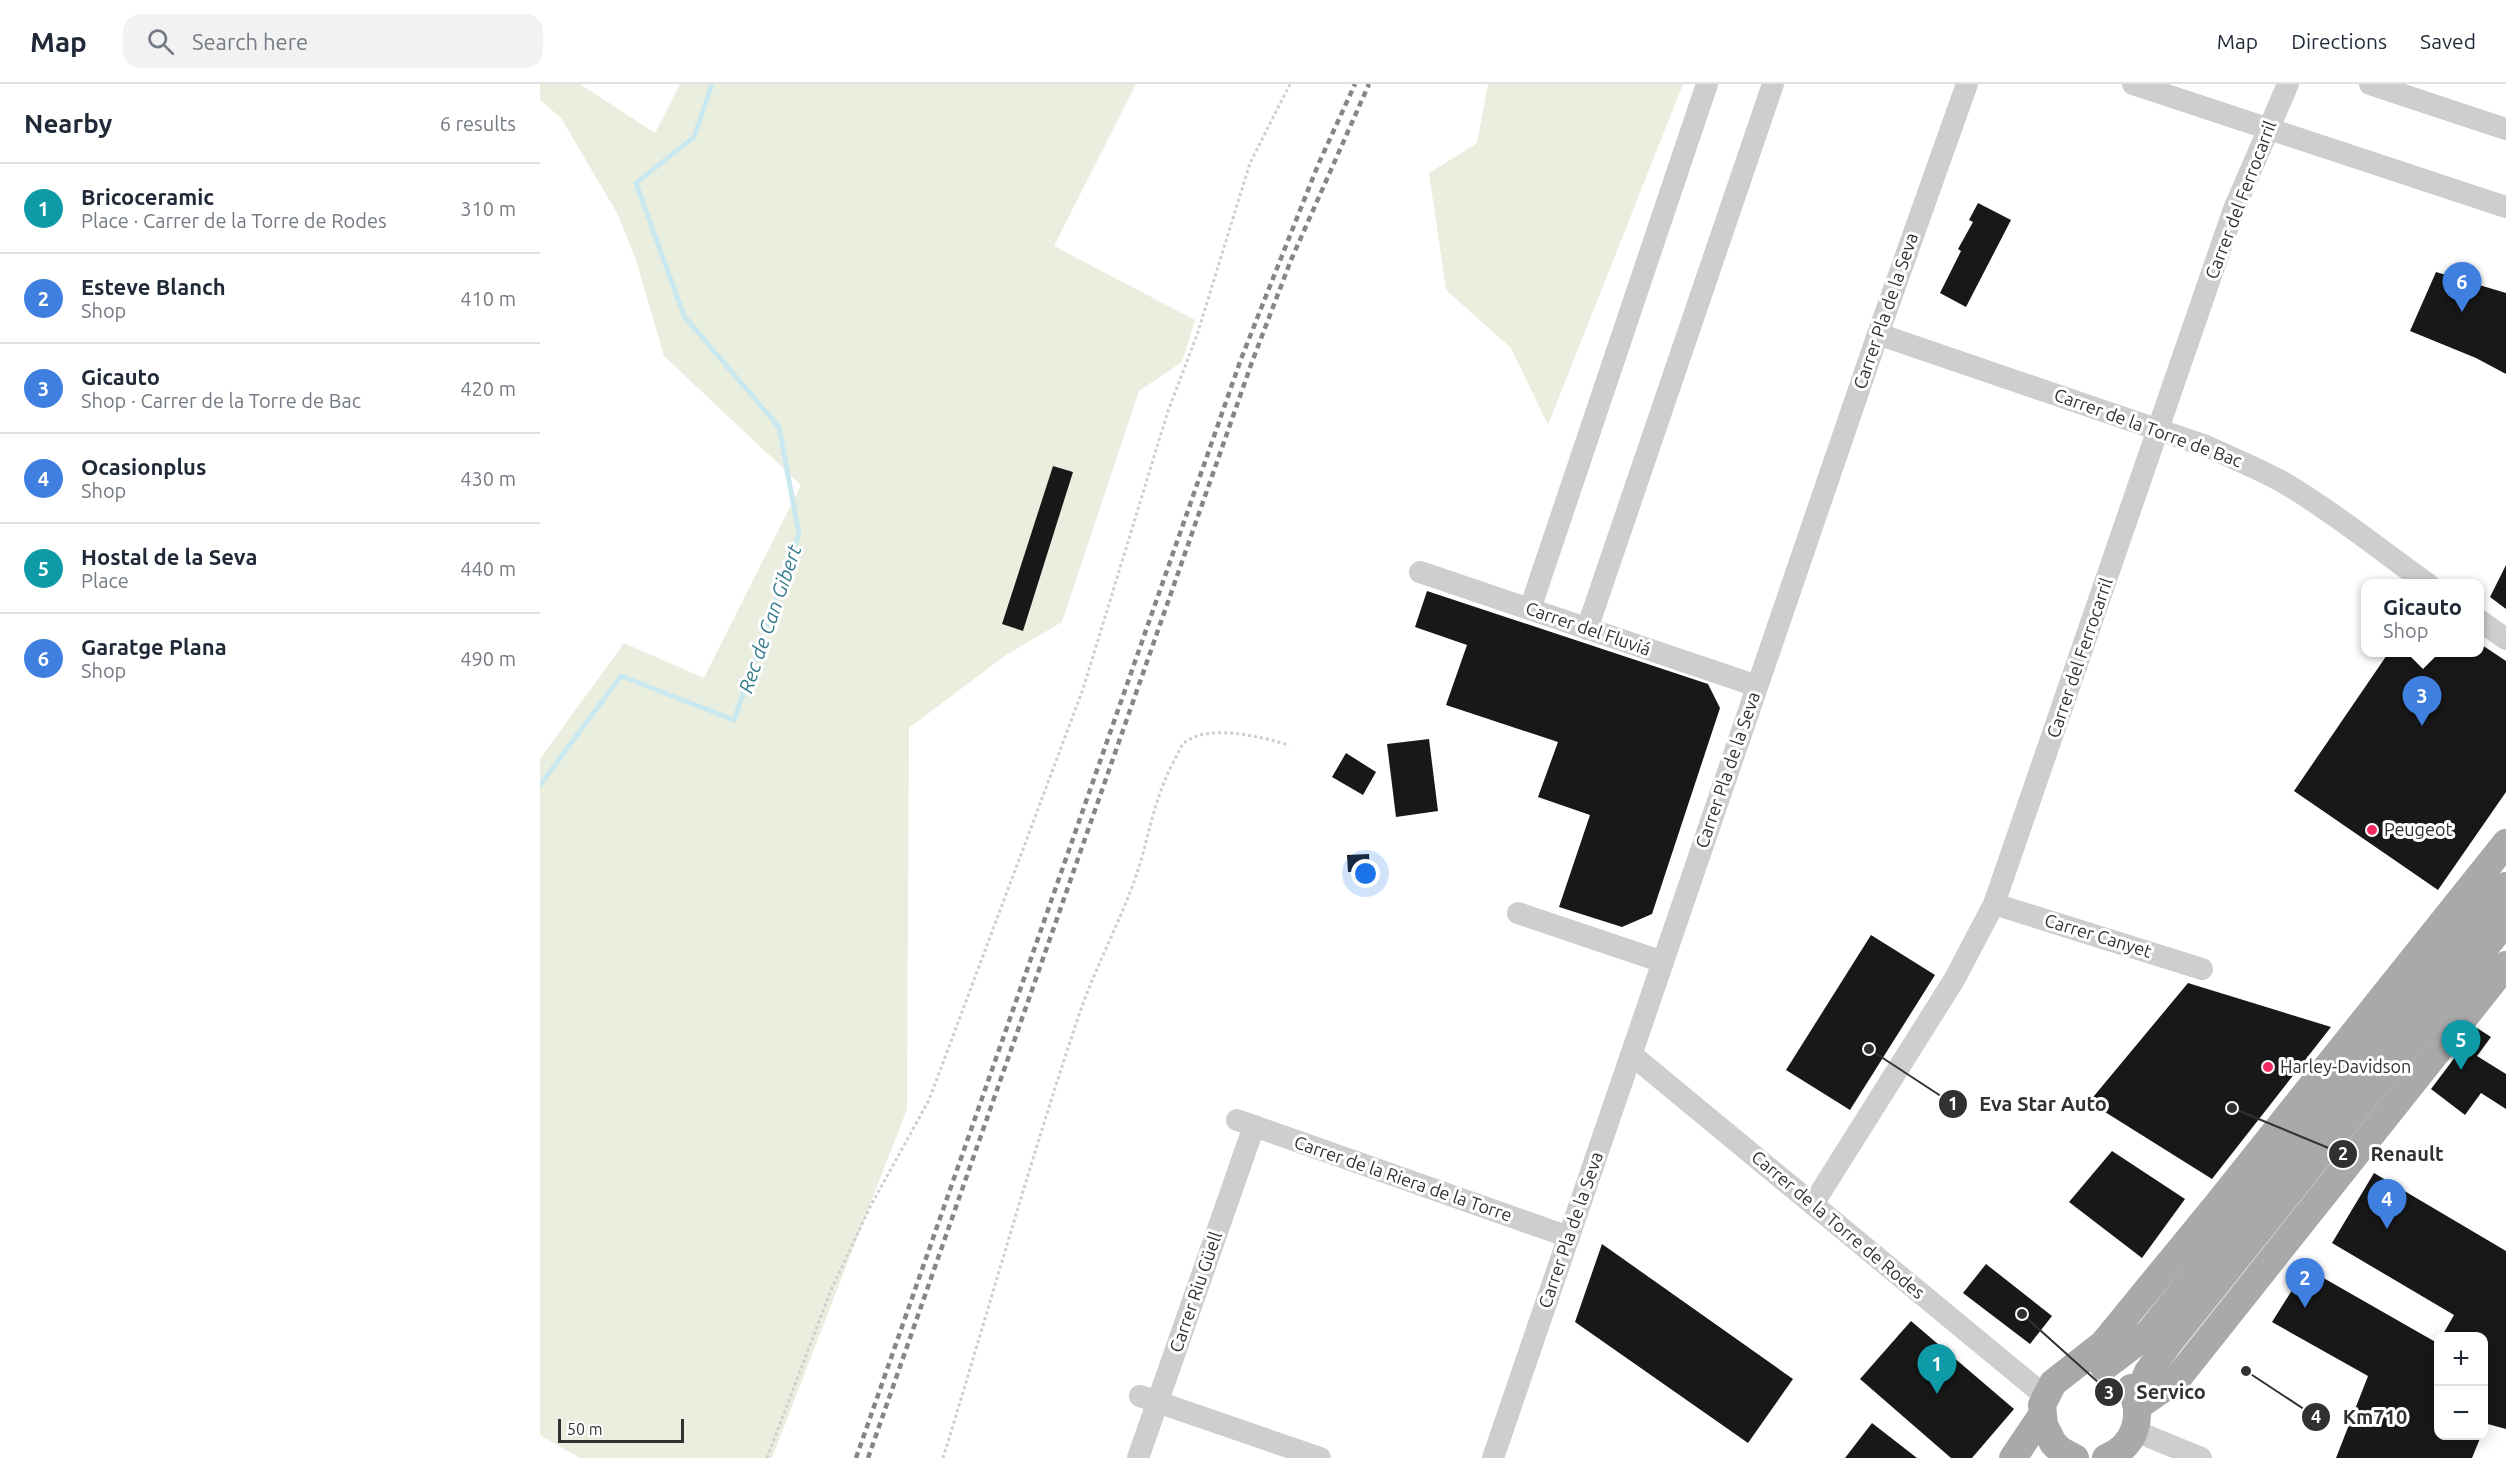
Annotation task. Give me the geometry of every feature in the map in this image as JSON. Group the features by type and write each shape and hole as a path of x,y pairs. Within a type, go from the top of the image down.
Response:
{"main road":[{"path":"2040,1458 2044,1412 2052,1383 2103,1344 2506,843"},
{"path":"2104,1367 2149,1333 2506,886"},
{"path":"2111,1457 2127,1444 2148,1372 2168,1344 2506,921"},
{"path":"2136,1411 2177,1378 2506,965"},
{"path":"2064,1373 2084,1366 2104,1367 2124,1378 2136,1411"},
{"path":"2013,1458 2044,1412"},
{"path":"2044,1412 2053,1443 2060,1450 2075,1458"}],"street":[{"path":"1530,609 1707,84"},
{"path":"1587,629 1773,84"},
{"name":"Carrer Pla de la Seva","path":"1493,1458 1878,333 1967,84"},
{"path":"2133,84 2506,207"},
{"name":"Carrer del Ferrocarril","path":"1813,1204 1954,980 1994,904 2234,209 2288,84"},
{"path":"2370,84 2506,129"},
{"name":"Carrer de la Torre de Bac","path":"1878,333 2206,446 2282,482 2421,579"},
{"name":"Carrer del Fluviá","path":"1420,572 1757,686"},
{"path":"2484,624 2506,639"},
{"name":"Carrer Canyet","path":"1994,904 2202,969"},
{"path":"1518,912 1663,962"},
{"name":"Carrer de la Torre de Rodes","path":"1632,1055 1813,1204 2044,1412"},
{"name":"Carrer de la Riera de la Torre","path":"1245,1123 1569,1237"},
{"name":"Carrer Riu Güell","path":"1138,1458 1149,1399 1245,1123"},
{"path":"1149,1399 1320,1458"},
{"path":"2136,1411 2201,1458"}],"path":[{"path":"767,1458 831,1290 871,1205 929,1100 1083,689 1168,411 1197,335 1250,163 1290,84"},
{"path":"943,1458 1054,1090 1081,1009 1142,856 1157,799 1171,766 1182,745 1191,738 1214,733 1249,733 1289,745"}],"green space":[{"path":"540,84 580,84 655,133 680,84 1136,84 1054,246 1195,320 1182,362 1139,391 1062,622 1006,655 909,728 907,1109 772,1458 580,1458 540,1435 540,759 624,643 704,678 801,485 664,356 636,260 617,213 561,118 540,100"},
{"path":"1488,84 1683,84 1548,425 1511,348 1446,290 1429,173 1477,143"}],"building":[{"path":"1978,203 2011,220 1966,307 1940,293 1961,251 1958,249 1973,222 1969,220"},
{"path":"2436,272 2506,293 2506,374 2476,358 2410,331"},
{"path":"1053,466 1073,472 1023,631 1002,624"},
{"path":"2506,565 2506,609 2490,597"},
{"path":"1427,591 1708,684 1720,708 1652,914 1622,927 1559,907 1590,815 1538,797 1558,742 1446,705 1467,645 1415,627"},
{"path":"2484,646 2506,661 2506,792 2438,890 2294,791 2386,657 2484,657"},
{"path":"1429,739 1438,811 1396,817 1387,744"},
{"path":"1346,753 1376,772 1363,795 1332,777"},
{"path":"1369,854 1370,872 1348,872 1347,855"},
{"path":"1871,935 1935,975 1850,1110 1786,1070"},
{"path":"2188,983 2331,1027 2212,1179 2089,1102"},
{"path":"2477,1028 2491,1037 2477,1056 2506,1074 2506,1109 2481,1093 2465,1115 2431,1089"},
{"path":"2112,1151 2185,1199 2142,1258 2069,1202"},
{"path":"2374,1173 2506,1251 2506,1429 2488,1424 2488,1332 2444,1332 2454,1315 2332,1243"},
{"path":"1602,1244 1793,1379 1748,1443 1575,1322"},
{"path":"1986,1264 2052,1316 2030,1344 1963,1293"},
{"path":"2306,1268 2434,1341 2434,1440 2479,1440 2472,1458 2336,1458 2368,1376 2272,1322"},
{"path":"1911,1321 2014,1409 1972,1458 1951,1458 1860,1379"},
{"path":"1872,1423 1917,1458 1845,1458"}],"waterway":[{"name":"Rec de Can Gibert","path":"540,785 621,676 734,720 799,534 779,427 684,316 636,183 694,137 712,84"}],"railway":[{"path":"856,1458 1241,359 1318,165 1355,84"},
{"path":"868,1458 1252,362 1291,260 1369,84"}],"place":[{"name":"Garatge Plana","path":"2462,312"},
{"name":"Gicauto","path":"2422,726"},
{"name":"Peugeot","path":"2372,830"},
{"name":"Eva Star Auto","path":"1869,1049"},
{"name":"Harley-Davidson","path":"2268,1067"},
{"name":"Hostal de la Seva","path":"2461,1070"},
{"name":"Renault","path":"2232,1108"},
{"name":"Ocasionplus","path":"2387,1229"},
{"name":"Esteve Blanch","path":"2305,1308"},
{"name":"Servico","path":"2022,1314"},
{"name":"Km710","path":"2246,1371"},
{"name":"Bricoceramic","path":"1937,1394"}]}
